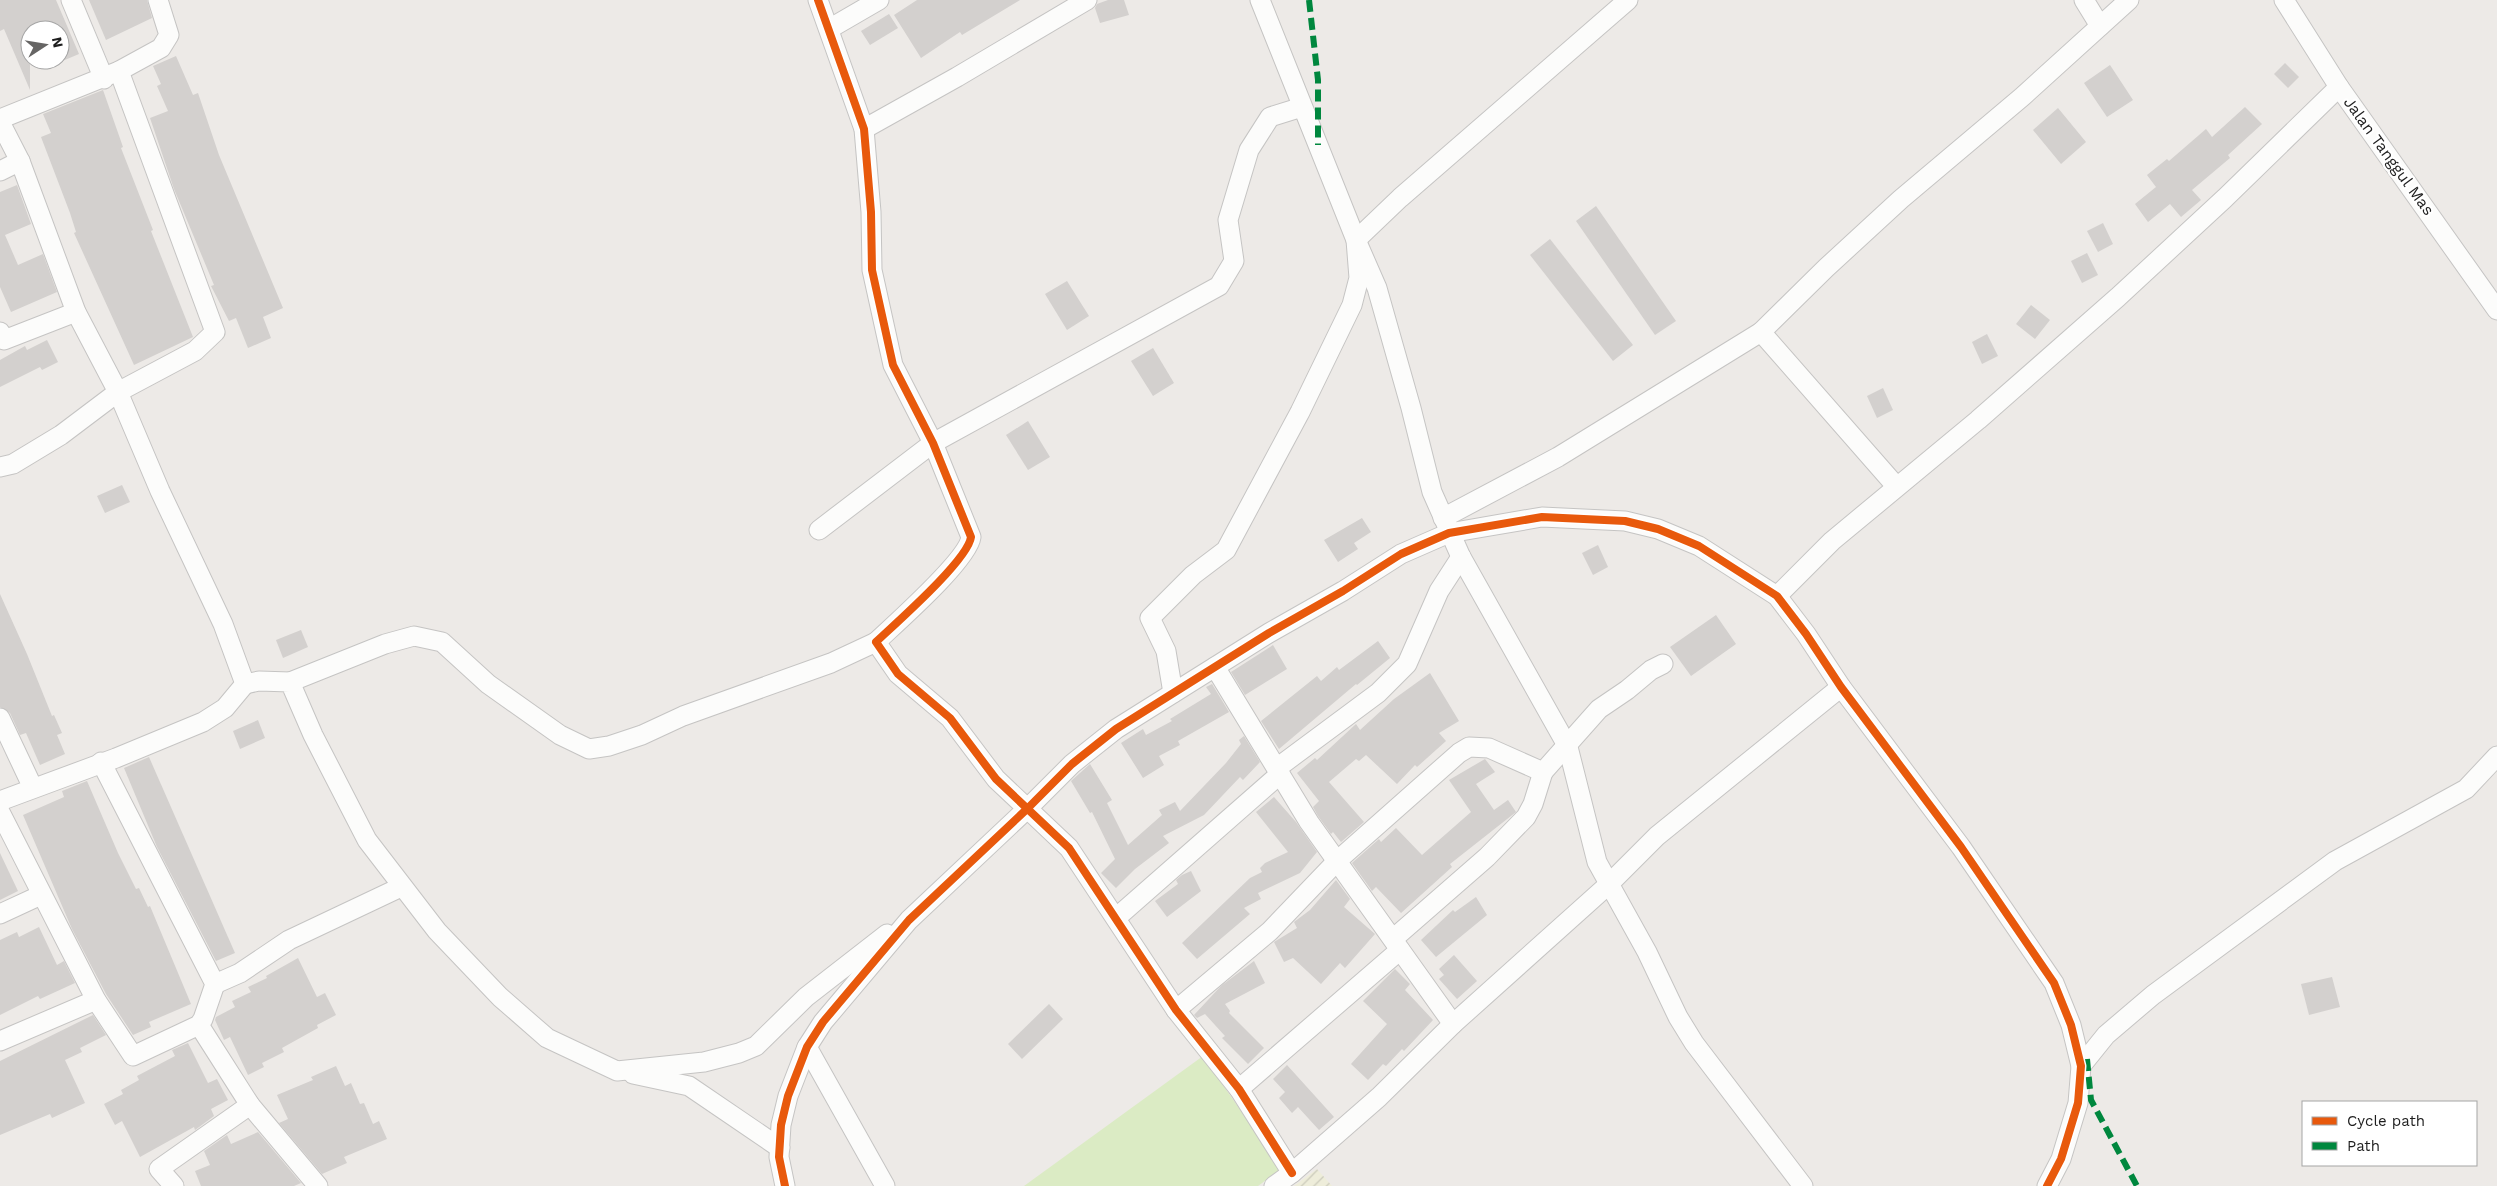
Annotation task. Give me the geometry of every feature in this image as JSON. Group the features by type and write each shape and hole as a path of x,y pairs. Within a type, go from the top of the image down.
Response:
{"street":[{"path":"0,468 13,464 61,435 118,392 195,351 215,332 111,75 71,0"},
{"path":"158,0 169,35 161,48 111,75 0,120 20,161 76,312 118,392 168,508 223,624 245,684"},
{"path":"0,801 116,758 203,722 225,708 245,684 259,681 290,682 385,644 414,636 442,642 496,690 560,735 589,749 609,746 642,735 683,716 831,663 876,642 946,573 970,540 967,523 933,443 892,365 872,270 872,212 864,129 818,0"},
{"path":"829,29 879,0"},
{"path":"864,129 957,78 1087,0"},
{"path":"1260,0 1377,288 1411,408 1432,492 1461,557 1568,747 1593,852 1608,885 1647,952 1678,1017 1694,1043 1803,1186"},
{"path":"1356,240 1400,198 1628,0"},
{"path":"2084,0 2100,26"},
{"path":"785,1186 779,1157 781,1125 788,1096 807,1047 823,1022 908,920 1028,808 1072,764 1116,729 1761,332 1826,268 1901,199 2022,97 2129,0"},
{"name":"Jalan Tanggul Mas","path":"2284,0 2339,87 2497,310"},
{"path":"1777,596 1832,541 1896,486 1978,420 2118,298 2219,204 2339,87"},
{"path":"819,530 933,443 1219,286 1234,261 1228,220 1249,150 1270,117 1302,107"},
{"path":"0,171 20,161"},
{"path":"1173,694 1166,651 1150,618 1193,575 1226,550 1255,500 1352,305 1359,278 1356,240"},
{"path":"0,332 4,340 76,312"},
{"path":"1761,332 1896,486"},
{"path":"1446,525 1542,517 1625,521 1658,529 1699,546 1777,596 1841,687 1950,831 2049,975 2071,1026 2081,1066 2078,1103 2061,1159 2048,1186"},
{"path":"1116,918 1278,771 1378,693 1407,664 1439,591 1461,557"},
{"path":"876,642 898,674 950,718 996,779 1069,848 1176,1010 1239,1089 1292,1173"},
{"path":"1239,1089 1396,945 1526,817 1533,804 1543,772 1568,747 1599,709 1627,690 1651,670 1663,664"},
{"path":"1215,667 1309,822 1453,1024"},
{"path":"290,682 313,735 367,840 401,887 437,930 500,997 547,1038 617,1071 689,1086 780,1148"},
{"path":"1274,1186 1292,1173 1379,1097 1453,1024 1608,885 1657,836 1841,687"},
{"path":"0,718 33,788"},
{"path":"1176,1010 1270,931 1337,861 1416,790 1469,747 1489,748 1502,752 1543,772"},
{"path":"2081,1066 2106,1035 2153,994 2335,861 2466,789 2497,756"},
{"path":"0,812 96,1000 134,1056 199,1025 203,1019 215,984 101,762"},
{"path":"215,984 240,973 289,940 401,887"},
{"path":"0,914 41,895"},
{"path":"617,1071 704,1062 749,1050 766,1037 806,997 847,964 908,920"},
{"path":"0,1041 96,1000"},
{"path":"199,1025 250,1105 318,1186"},
{"path":"807,1047 885,1186"},
{"path":"174,1186 159,1169 250,1105"}],"green space":[{"path":"1203,1056 1281,1169 1258,1186 1024,1186"},
{"path":"1317,1169 1332,1186 1294,1186"}],"building":[{"path":"0,0 56,0 65,20 20,20 20,67 4,29 0,31"},
{"path":"89,0 147,0 152,18 106,40"},
{"path":"917,0 1020,0 962,35 960,32 921,58 894,15"},
{"path":"1108,0 1124,0 1129,15 1100,23 1095,8 1097,4"},
{"path":"889,14 898,28 870,45 861,31"},
{"path":"70,33 79,54 70,58"},
{"path":"176,56 193,95 198,93 219,155 283,308 263,317 271,338 248,348 236,318 229,321 211,286 214,285 174,189 150,118 168,111 157,86 161,84 153,66"},
{"path":"2285,63 2299,77 2288,88 2274,74"},
{"path":"2110,65 2133,100 2107,117 2084,83"},
{"path":"21,70 30,70 30,90"},
{"path":"103,90 123,147 121,148 153,230 151,231 193,337 134,365 74,233 76,232 70,213 41,137 51,133 43,114"},
{"path":"2245,107 2262,124 2228,155 2230,158 2192,190 2201,200 2181,217 2170,204 2148,222 2135,204 2156,187 2147,175 2167,159 2169,161 2206,129 2212,137"},
{"path":"2058,108 2086,142 2061,164 2033,130"},
{"path":"17,185 31,224 5,235 18,265 43,254 57,292 11,312 0,287 0,192"},
{"path":"1596,206 1676,321 1655,335 1576,221"},
{"path":"2103,223 2113,244 2098,252 2087,231"},
{"path":"1550,239 1633,345 1613,361 1530,255"},
{"path":"2087,253 2098,275 2082,283 2071,261"},
{"path":"1067,281 1089,316 1067,330 1045,294"},
{"path":"2031,305 2050,320 2035,339 2016,324"},
{"path":"1987,334 1998,356 1982,364 1972,342"},
{"path":"47,340 58,362 42,370 40,367 0,387 0,360 25,346 27,350"},
{"path":"1153,348 1174,383 1153,396 1131,361"},
{"path":"1883,388 1893,410 1877,418 1867,396"},
{"path":"1028,421 1050,457 1028,470 1006,435"},
{"path":"122,485 130,502 105,513 97,496"},
{"path":"1362,518 1371,532 1354,543 1358,549 1338,562 1324,540"},
{"path":"1598,545 1608,567 1593,575 1582,553"},
{"path":"0,594 52,716 54,715 62,733 57,735 65,754 40,765 26,733 20,735 10,713 0,707"},
{"path":"1716,615 1736,644 1691,676 1670,647"},
{"path":"301,630 308,647 283,658 276,640"},
{"path":"1378,641 1390,658 1279,749 1261,721 1317,676 1321,681 1337,667 1339,670"},
{"path":"1273,645 1287,669 1245,695 1231,672"},
{"path":"1430,673 1459,721 1439,733 1446,741 1417,767 1415,765 1397,784 1366,755 1359,761 1356,759 1329,782 1364,822 1341,842 1333,832 1331,834 1318,816 1313,807 1319,801 1297,773 1315,758 1317,760 1356,724 1360,730 1394,699"},
{"path":"1212,684 1229,712 1178,741 1180,745 1159,756 1164,765 1143,778 1121,743 1143,729 1146,735 1172,721 1170,719 1211,694 1206,687"},
{"path":"258,720 265,738 240,749 233,731"},
{"path":"1244,736 1260,762 1243,780 1240,777 1204,815 1163,836 1169,843 1135,869 1116,888 1101,873 1115,859 1092,812 1090,813 1071,781 1090,764 1112,800 1107,803 1128,845 1162,815 1159,810 1175,802 1180,811 1226,763 1241,744 1239,740"},
{"path":"149,757 235,953 216,961 157,847 124,768"},
{"path":"1485,759 1495,772 1476,784 1494,810 1508,800 1516,812 1450,864 1452,867 1401,913 1376,887 1372,891 1352,863 1379,839 1381,842 1396,828 1422,855 1471,812 1449,780"},
{"path":"87,781 118,853 136,889 139,888 148,907 150,906 191,1004 149,1022 151,1027 133,1035 106,994 72,929 23,815 64,797 62,791"},
{"path":"1274,797 1296,822 1317,852 1300,873 1258,893 1261,899 1244,908 1250,914 1197,959 1182,943 1250,878 1262,872 1260,868 1265,863 1288,852 1256,812"},
{"path":"0,853 18,891 0,900"},
{"path":"1191,871 1201,891 1167,917 1155,901 1178,884 1176,880 1182,875"},
{"path":"1336,880 1350,899 1344,907 1375,934 1345,968 1340,963 1321,984 1293,958 1284,962 1274,942 1297,928 1294,922 1310,910"},
{"path":"1476,897 1487,915 1436,957 1421,940 1453,910 1455,912"},
{"path":"39,927 57,965 64,961 75,983 40,999 38,996 0,1015 0,940 17,932 19,937"},
{"path":"1454,955 1477,981 1457,999 1439,979 1444,975 1439,969"},
{"path":"298,958 317,997 325,993 336,1015 317,1025 318,1028 282,1048 284,1052 262,1063 264,1067 248,1075 230,1037 224,1040 215,1020 216,1017 235,1007 232,1001 251,992 248,987 267,978 266,976"},
{"path":"1254,961 1265,983 1225,1004 1230,1011 1229,1013 1264,1048 1248,1064 1222,1038 1225,1036 1205,1014 1197,1018 1194,1015 1221,986"},
{"path":"1395,969 1410,984 1405,990 1433,1020 1404,1051 1402,1049 1386,1066 1383,1064 1368,1080 1351,1064 1387,1024 1363,1001"},
{"path":"2332,977 2340,1007 2309,1015 2301,984"},
{"path":"1049,1004 1063,1019 1022,1059 1008,1044"},
{"path":"93,1015 106,1035 80,1048 82,1052 65,1060 85,1103 52,1118 50,1114 0,1135 0,1061"},
{"path":"188,1043 208,1083 217,1079 228,1100 211,1109 214,1116 195,1130 194,1127 140,1157 122,1121 115,1125 104,1104 123,1094 121,1090 139,1080 137,1076 175,1056 172,1050"},
{"path":"1287,1065 1334,1117 1319,1130 1298,1107 1292,1113 1279,1098 1285,1092 1273,1079"},
{"path":"336,1066 345,1086 351,1083 360,1104 364,1103 373,1124 379,1121 387,1139 344,1157 347,1163 322,1174 279,1123 288,1119 277,1095 313,1080 311,1077"},
{"path":"258,1132 301,1183 294,1186 201,1186 195,1171 210,1165 204,1151 227,1135 231,1144"}],"marked path":[{"path":"1309,0 1318,80 1318,145"},
{"path":"2087,1059 2091,1100 2137,1186"}],"cycle path":[{"path":"818,0 864,129 871,212 872,270 893,365 933,443 971,537 967,547 945,575 876,642 898,674 950,718 996,779 1069,848 1176,1010 1239,1089 1292,1173"},
{"path":"785,1186 779,1157 781,1125 788,1096 807,1047 823,1022 909,920 1072,764 1116,729 1269,633 1343,591 1401,554 1449,533 1542,517 1625,521 1658,529 1699,546 1777,596 1806,634 1841,687 1961,847 2054,983 2071,1025 2081,1066 2078,1103 2061,1159 2047,1186"}]}
